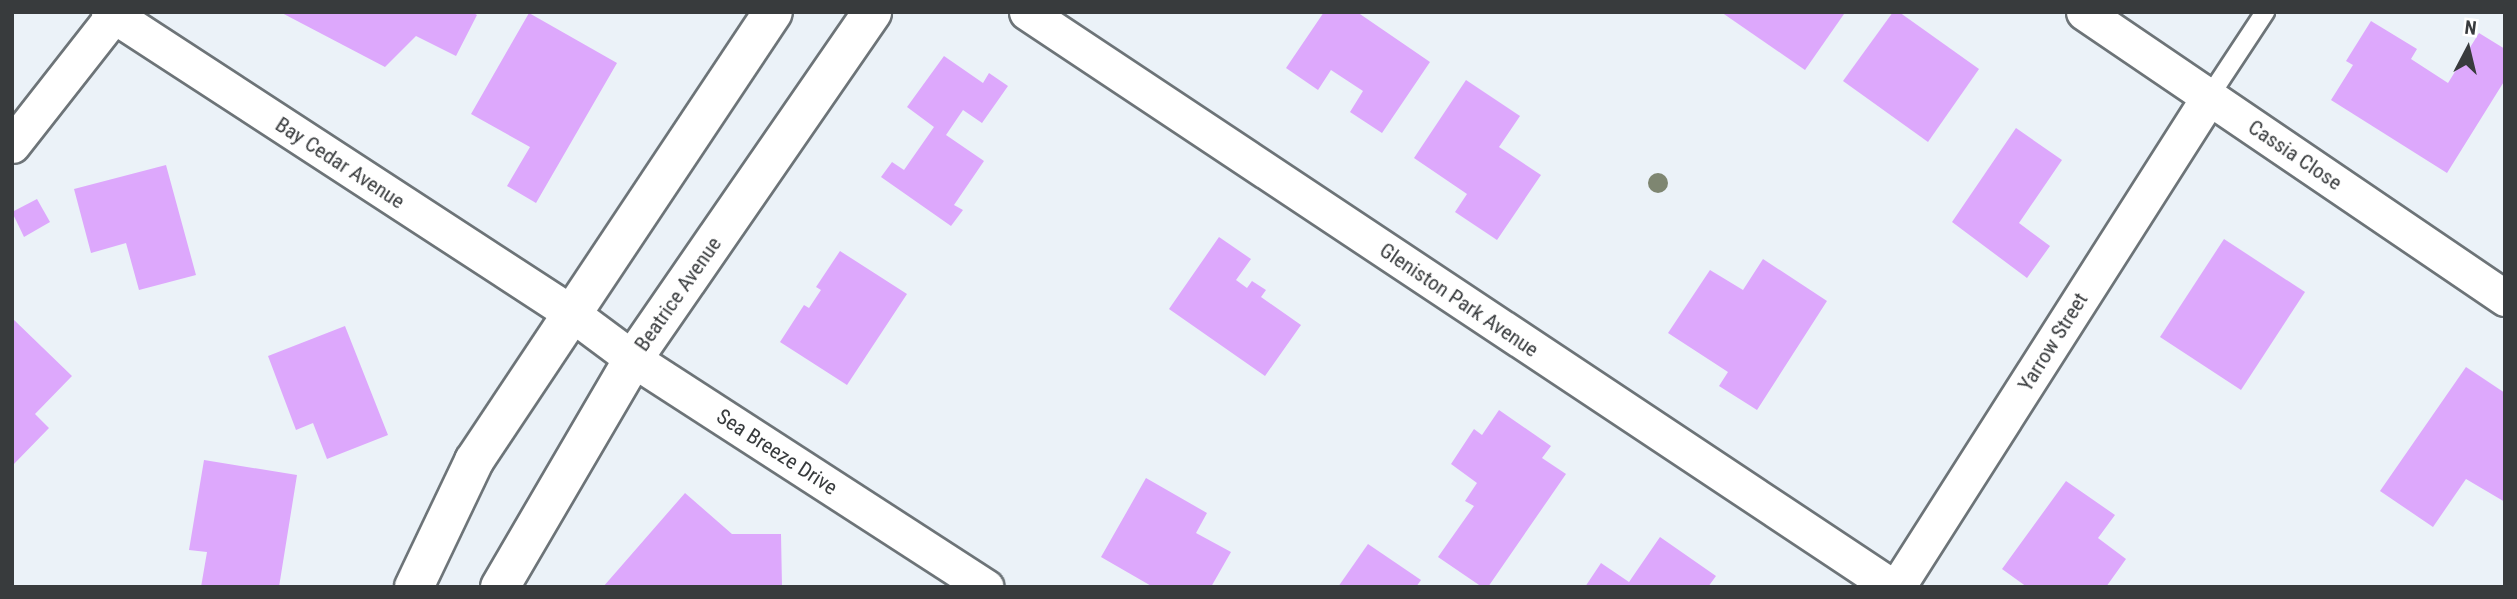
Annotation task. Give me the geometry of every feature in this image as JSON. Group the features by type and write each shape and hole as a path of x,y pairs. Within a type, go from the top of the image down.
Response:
{"main road":[{"path":"414,587 474,461 773,12"},
{"name":"Beatrice Avenue","path":"500,587 633,359 872,12"}],"street":[{"name":"Gleniston Park Avenue","path":"1027,12 1892,587"},
{"name":"Cassia Close","path":"2084,12 2505,298"},
{"name":"Bay Cedar Avenue","path":"111,14 571,313"},
{"path":"12,145 111,14"},
{"name":"Yarrow Street","path":"1897,587 2209,97"},
{"name":"Sea Breeze Drive","path":"571,313 633,359 986,587"}],"lane":[{"path":"2209,97 2264,12"}],"building":[{"path":"280,12 472,12 477,15 456,56 416,36 385,67"},
{"path":"1324,12 1357,12 1430,62 1382,133 1350,112 1363,91 1331,70 1318,90 1286,68"},
{"path":"1721,12 1842,12 1844,14 1805,70"},
{"path":"1893,12 1899,12 1979,69 1928,142 1843,81"},
{"path":"529,13 617,63 536,203 507,186 530,147 471,114"},
{"path":"2371,21 2417,49 2411,59 2448,83 2479,33 2505,49 2505,80 2447,173 2331,100 2353,65 2346,61"},
{"path":"944,56 983,83 989,73 1008,86 982,123 963,110 946,135 984,161 954,205 963,210 951,226 881,177 892,162 904,170 934,127 907,107"},
{"path":"1466,80 1520,116 1499,147 1541,175 1497,240 1455,212 1467,194 1414,158"},
{"path":"2016,128 2062,160 2019,223 2050,246 2027,278 1952,222"},
{"path":"166,165 196,275 139,290 126,243 91,253 74,189"},
{"path":"37,199 50,222 24,237 12,212"},
{"path":"1219,237 1251,259 1236,280 1247,288 1252,281 1266,290 1261,297 1301,325 1265,376 1169,309"},
{"path":"2224,239 2305,292 2241,390 2160,337"},
{"path":"840,251 907,294 847,385 780,342 804,305 809,308 821,290 816,287"},
{"path":"1763,259 1827,301 1757,410 1719,386 1728,372 1668,333 1710,270 1743,290"},
{"path":"12,318 72,376 35,414 49,428 12,466"},
{"path":"345,326 388,435 327,459 313,423 296,430 268,356"},
{"path":"2466,367 2505,393 2505,502 2466,479 2433,527 2380,491"},
{"path":"1499,410 1551,446 1542,458 1566,474 1488,587 1482,587 1438,557 1474,506 1465,501 1477,483 1451,464 1474,429 1482,435"},
{"path":"204,460 297,475 279,587 201,587 207,552 189,550"},
{"path":"1146,478 1207,513 1196,533 1231,552 1211,587 1153,587 1101,557"},
{"path":"2066,481 2115,515 2098,538 2126,559 2106,587 2027,587 2002,569"},
{"path":"685,493 732,534 781,534 782,587 603,587"},
{"path":"1660,537 1716,576 1708,587 1585,587 1601,563 1629,582"},
{"path":"1368,544 1421,580 1416,587 1338,587"}]}
